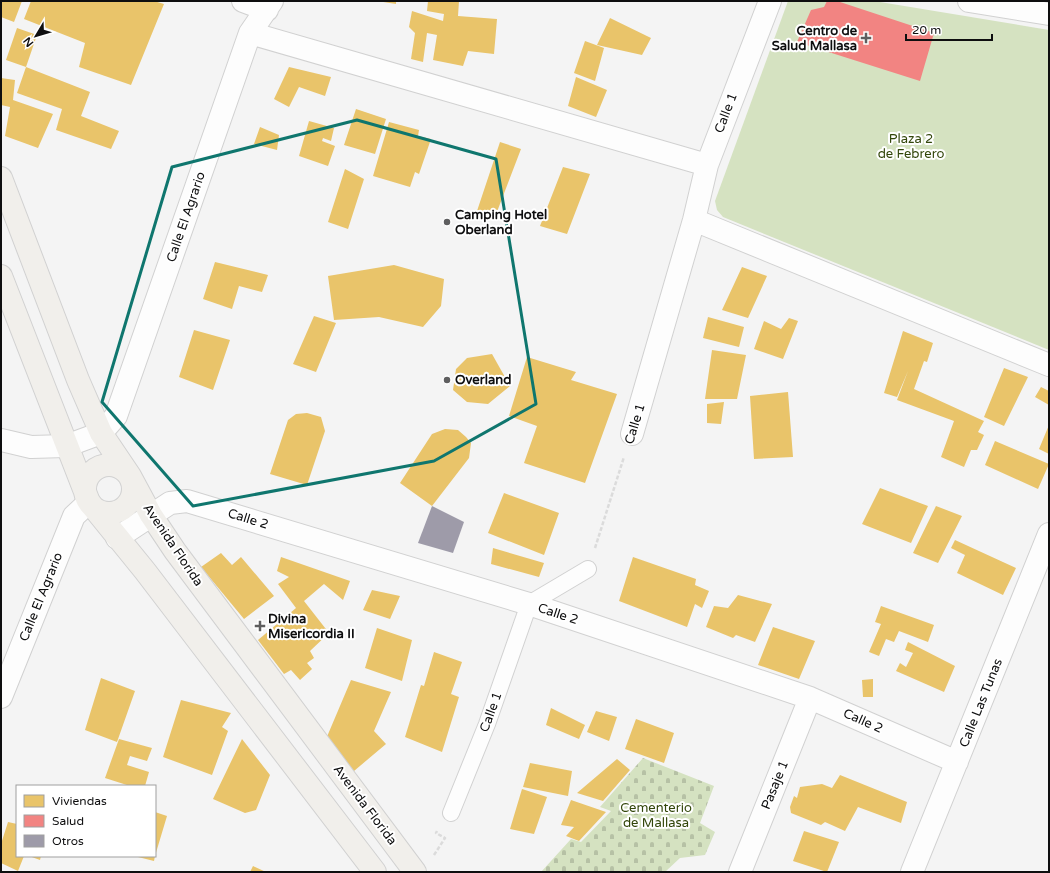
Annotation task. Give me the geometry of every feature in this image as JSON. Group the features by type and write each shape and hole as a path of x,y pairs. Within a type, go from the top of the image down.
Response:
{"main road":[{"name":"Avenida Florida","path":"1,178 78,380 101,433 130,476 151,515 175,551 415,872"},
{"path":"1,276 47,392 88,502 145,571 375,872"},
{"path":"108,465 121,468 130,476 134,488 131,500 122,510 110,514 98,511 88,502 85,490 88,478 96,468 108,465"}],"street":[{"path":"243,1 270,5"},
{"name":"Calle 1","path":"632,434 694,220 707,165 770,1"},
{"path":"969,1 1049,14"},
{"name":"Calle El Agrario","path":"101,433 116,416 250,33 270,5"},
{"path":"250,33 707,165"},
{"path":"694,220 1049,365"},
{"path":"1,440 31,447 66,446 101,433"},
{"name":"Calle 2","path":"117,538 170,503 187,501 528,604 810,698 957,762"},
{"name":"Calle El Agrario","path":"1,697 74,516 88,502"},
{"name":"Calle Las Tunas","path":"912,872 1049,534"},
{"name":"Pasaje 1","path":"740,872 810,698"}],"lane":[{"path":"528,604 588,569"},
{"name":"Calle 1","path":"451,813 487,724 528,604"}],"path":[{"name":"Calle 1","path":"588,569 632,434"}],"highlighted area":[{"path":"357,120 496,159 536,404 434,461 193,506 102,402 172,167"}],"green space":[{"name":"Plaza 2 de Febrero","path":"788,1 874,1 1049,30 1049,350 723,217 717,210 715,201"},
{"name":"Cementerio de Mallasa","path":"643,758 714,786 700,823 715,832 705,855 680,858 665,872 541,872 571,839 581,842 611,811 600,807"}],"building: Viviendas":[{"path":"1,1 22,1 14,22 1,17"},
{"path":"31,1 154,1 164,4 131,85 79,67 85,43 24,19"},
{"path":"377,1 396,1 396,4"},
{"path":"428,1 459,1 458,16 497,19 494,54 468,51 463,66 433,60 437,35 427,33 423,62 411,59 415,33 409,27 412,11 443,21 444,14 427,11"},
{"path":"610,18 651,38 642,55 597,45"},
{"path":"17,28 37,35 26,67 6,60"},
{"path":"585,41 604,48 595,81 574,73"},
{"path":"26,67 90,92 81,116 119,131 111,149 56,130 62,109 17,93"},
{"path":"289,67 331,77 325,96 299,87 289,107 274,99"},
{"path":"576,77 607,90 596,117 568,106"},
{"path":"1,78 15,80 13,100 53,114 38,148 5,136 10,107 1,105"},
{"path":"356,109 386,119 375,154 344,145"},
{"path":"309,121 334,128 331,141 323,138 322,141 335,146 328,166 299,156"},
{"path":"389,122 419,130 418,136 431,139 419,174 415,172 410,187 373,176"},
{"path":"260,127 279,135 277,150 254,144"},
{"path":"500,142 521,149 495,217 477,211"},
{"path":"563,167 590,174 567,234 540,226"},
{"path":"345,169 364,179 348,229 328,222"},
{"path":"215,262 268,275 262,292 239,286 232,309 203,299"},
{"path":"394,265 444,279 441,306 423,327 379,317 334,320 328,276"},
{"path":"742,267 767,276 748,318 722,310"},
{"path":"314,316 336,323 316,372 293,364"},
{"path":"708,317 744,327 739,347 703,338"},
{"path":"789,318 798,321 783,359 754,349 764,321 781,329"},
{"path":"194,330 230,340 213,390 179,377"},
{"path":"903,331 933,343 927,362 924,361 914,389 984,421 978,432 984,435 977,450 971,450 964,467 941,457 954,421 897,400 908,371 897,397 884,393"},
{"path":"712,350 746,355 737,399 705,399"},
{"path":"492,354 510,386 488,404 467,402 453,390 456,369 467,358"},
{"path":"527,357 576,372 571,380 617,394 585,483 524,463 537,426 509,416"},
{"path":"1004,368 1028,377 1004,426 984,417"},
{"path":"1041,387 1049,391 1049,405 1035,397"},
{"path":"788,392 793,457 754,459 750,396"},
{"path":"724,402 721,424 707,423 707,404"},
{"path":"307,413 321,417 325,431 307,485 270,474 288,420 296,414"},
{"path":"1049,425 1049,454 1039,449"},
{"path":"445,429 458,430 471,443 469,458 432,506 400,483 432,434"},
{"path":"995,441 1049,464 1038,489 985,465"},
{"path":"880,488 928,506 911,543 862,524"},
{"path":"504,493 559,513 544,555 488,533"},
{"path":"936,506 962,516 938,563 913,553"},
{"path":"955,540 1016,568 1003,595 957,573 965,555 951,548"},
{"path":"493,548 544,563 539,577 491,564"},
{"path":"221,553 232,565 241,557 274,596 244,619 201,567"},
{"path":"281,557 350,581 343,600 324,584 304,601 329,633 310,651 314,658 307,663 312,669 300,680 291,670 284,674 258,640 296,608 278,584 289,577 277,571"},
{"path":"633,557 696,579 695,585 709,591 702,608 695,604 687,627 619,601"},
{"path":"372,590 400,596 390,619 363,610"},
{"path":"738,595 772,604 755,642 736,635 733,638 706,627 714,606 728,608"},
{"path":"881,606 934,625 928,642 899,631 894,642 886,639 879,656 869,652 881,624 875,622"},
{"path":"773,627 815,641 799,679 758,665"},
{"path":"377,628 412,640 402,681 365,668"},
{"path":"908,642 955,666 944,692 896,671 900,663 906,667 913,653 905,650"},
{"path":"434,652 462,662 451,694 459,697 442,752 405,737 421,685 424,686"},
{"path":"101,678 135,691 117,742 85,730"},
{"path":"873,679 873,697 863,697 862,680"},
{"path":"351,680 391,692 374,731 386,744 354,771 326,739"},
{"path":"181,700 231,713 222,727 228,731 212,775 163,757"},
{"path":"551,708 585,725 579,739 546,725"},
{"path":"596,711 617,717 609,741 587,732"},
{"path":"636,719 674,733 664,763 625,749"},
{"path":"119,739 152,748 147,761 130,756 127,765 149,772 145,785 127,785 105,778"},
{"path":"242,739 270,775 256,810 245,813 213,799"},
{"path":"617,759 630,770 603,801 577,793"},
{"path":"530,763 572,771 568,796 523,787"},
{"path":"840,775 907,802 901,823 858,807 845,831 825,822 821,825 791,813 790,807 794,796 797,798 800,787 822,784 832,788"},
{"path":"522,789 547,797 534,834 510,829"},
{"path":"571,800 606,812 579,841 566,836 574,827 561,825"},
{"path":"156,812 167,816 156,853"},
{"path":"8,822 16,824 16,857 24,857 18,871 1,863 1,844"},
{"path":"804,831 839,842 827,872 793,861"},
{"path":"32,857 41,857 40,860"},
{"path":"138,857 155,857 154,861"},
{"path":"253,866 266,872 250,872"}],"building: Salud":[{"name":"Centro de Salud Mallasa","path":"827,1 837,1 934,33 920,81 797,42 811,10 824,7"}],"building: Otros":[{"path":"432,506 464,522 453,553 418,543"}],"place":[{"name":"Centro de Salud Mallasa","path":"866,38"},
{"name":"Camping Hotel Oberland","path":"447,222"},
{"name":"Overland","path":"447,380"},
{"name":"Divina Misericordia II","path":"260,626"}]}
